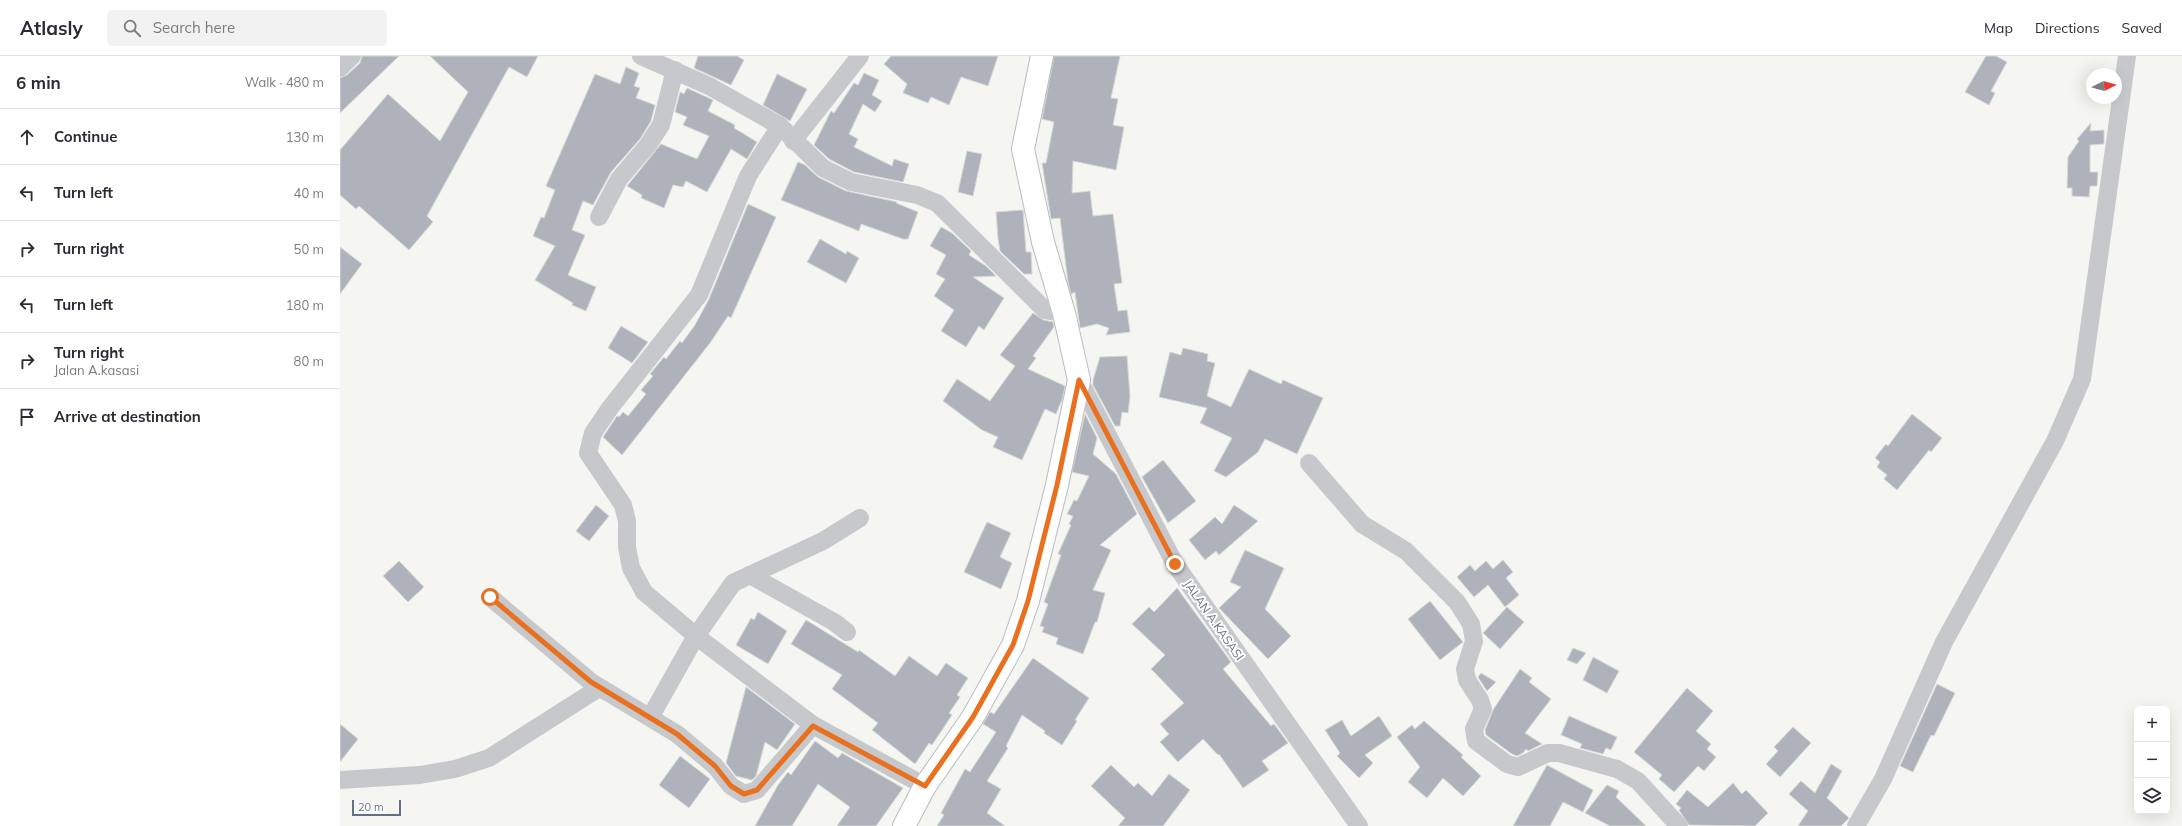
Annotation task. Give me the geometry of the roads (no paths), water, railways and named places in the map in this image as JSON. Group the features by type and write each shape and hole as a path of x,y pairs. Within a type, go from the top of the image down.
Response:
{"main road":[{"path":"904,826 925,786 973,717 1013,645 1028,601 1053,501 1079,380 1064,313 1043,242 1023,149 1042,56"}],"street":[{"path":"340,68 352,56"},
{"path":"641,56 675,70 780,126 793,141 823,168 851,182 917,195 937,204 1045,310 1064,313"},
{"path":"793,141 860,56"},
{"path":"1856,826 1883,778 1944,642 2055,441 2082,379 2127,56"},
{"path":"599,217 619,179 648,145 660,125 675,70"},
{"path":"780,126 748,176 699,295 656,348 593,434 588,453 623,505 627,521 627,546 631,568 649,596 696,636 813,726 925,786"},
{"name":"JALAN A.KASASI","path":"1079,380 1175,564 1359,826"},
{"path":"1309,463 1362,524 1406,551 1457,602 1471,624 1474,641 1465,669 1467,680 1480,700 1483,709 1474,729 1476,741 1507,764 1518,767 1548,753 1559,753 1617,769 1638,781 1679,826"},
{"path":"651,716 696,636 733,583 823,541 860,518"},
{"path":"750,575 834,622 847,632"},
{"path":"490,597 591,681 651,716 693,746 715,766 731,786 744,794 757,790 813,726"},
{"path":"340,780 420,775 455,769 489,758 591,681"}]}
